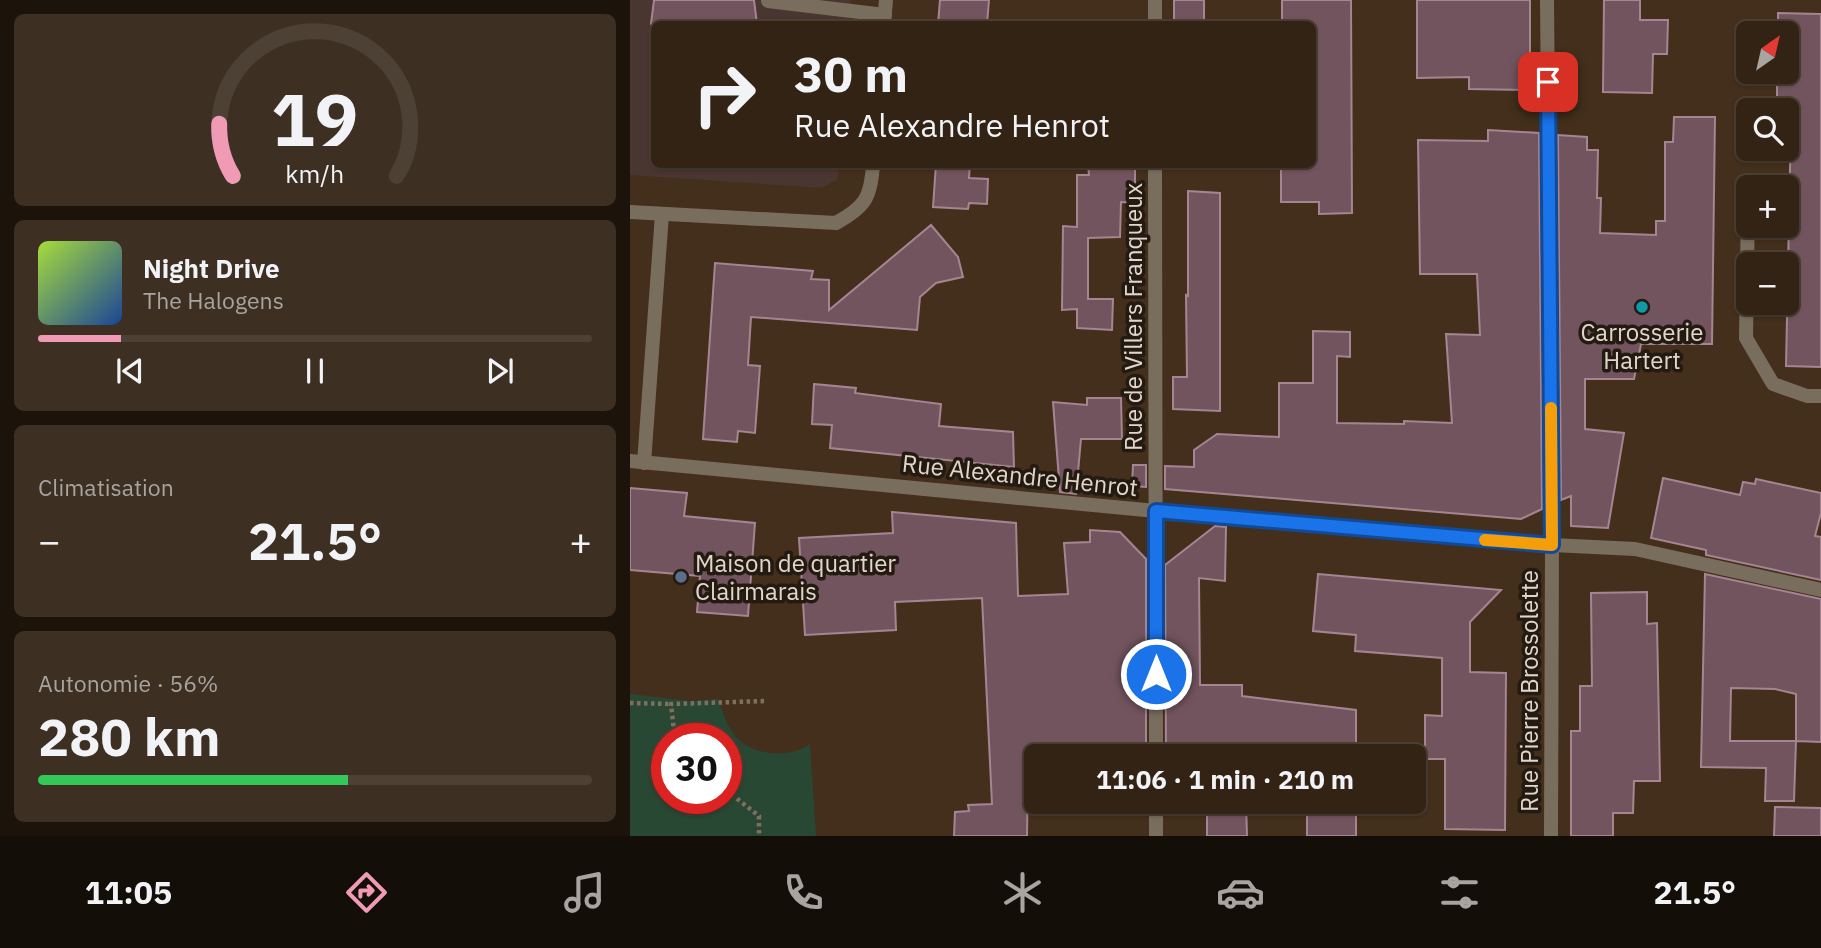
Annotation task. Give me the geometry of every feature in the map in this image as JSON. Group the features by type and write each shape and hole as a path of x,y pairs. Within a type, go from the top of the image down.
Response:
{"street":[{"path":"1155,0 1155,21"},
{"name":"Rue Pierre Brossolette","path":"1547,0 1552,545 1551,836"},
{"path":"768,1 885,13"},
{"path":"630,212 836,223 858,211 871,191 873,168"},
{"name":"Rue de Villers Franqueux","path":"1156,168 1156,744"},
{"path":"637,462 662,214"},
{"path":"1747,238 1746,338 1773,384 1807,396 1821,396"},
{"name":"Rue Alexandre Henrot","path":"637,462 1156,511 1552,545 1635,549 1821,590"},
{"path":"1156,814 1156,836"}],"path":[{"path":"630,703 766,701"},
{"path":"671,704 673,723"},
{"path":"742,803 759,816 759,836"}],"shaded area":[{"path":"630,0 851,0 849,21 651,21 651,168 839,168 838,179 822,188 630,175"}],"green space":[{"path":"630,694 690,701 718,699 727,723 651,723 651,814 742,814 742,742 768,753 790,752 810,744 816,836 630,836"}],"building":[{"path":"654,0 754,0 757,21 651,21"},
{"path":"940,0 989,0 987,21 938,21"},
{"path":"1174,0 1204,0 1204,21 1174,21"},
{"path":"1282,0 1351,0 1352,213 1319,214 1319,202 1281,202 1281,168 1316,168 1316,21 1282,21"},
{"path":"1417,0 1530,0 1530,90 1469,89 1469,77 1417,78"},
{"path":"1604,0 1640,0 1640,20 1668,20 1667,54 1653,54 1652,93 1603,92"},
{"path":"1778,13 1821,14 1821,367 1786,366 1787,315 1799,315 1799,252 1788,252 1789,238 1799,238 1799,175 1790,175 1790,161 1799,161 1799,98 1777,98 1777,84 1799,84 1799,21 1778,21"},
{"path":"1674,117 1715,117 1712,344 1641,344 1634,379 1585,379 1585,429 1624,433 1608,528 1571,526 1571,496 1561,500 1558,135 1587,137 1587,150 1598,150 1597,198 1601,198 1600,233 1656,235 1656,221 1665,221 1665,142 1673,142"},
{"path":"1488,130 1539,133 1542,509 1521,519 1165,489 1165,466 1194,467 1194,450 1217,434 1279,437 1279,383 1313,383 1313,331 1350,332 1350,357 1337,356 1337,423 1452,423 1446,334 1480,335 1477,274 1420,274 1418,140 1488,141"},
{"path":"936,168 970,168 969,178 988,179 987,204 969,203 968,209 933,207"},
{"path":"1088,168 1135,168 1135,203 1121,202 1120,237 1088,238 1088,299 1113,299 1112,330 1077,328 1077,309 1062,310 1063,226 1077,227 1077,175 1089,175"},
{"path":"1188,191 1220,193 1220,411 1173,409 1173,377 1187,377"},
{"path":"931,225 958,257 963,277 936,283 920,297 917,330 751,317 748,365 760,366 755,433 738,431 737,442 703,439 715,263 813,271 811,279 829,280 829,310"},
{"path":"814,384 856,388 855,393 941,404 939,426 1013,432 1014,467 830,448 832,425 812,424"},
{"path":"1087,398 1121,398 1122,439 1081,439 1076,494 1060,492 1053,402 1087,405"},
{"path":"1133,465 1146,465 1146,487 1132,486"},
{"path":"1663,478 1740,495 1743,482 1755,484 1756,479 1821,493 1821,513 1815,536 1821,537 1821,580 1706,555 1706,550 1651,538"},
{"path":"630,488 687,493 684,516 755,523 748,616 697,612 700,576 630,570"},
{"path":"892,512 1016,523 1018,596 1068,594 1064,543 1090,542 1090,530 1120,532 1146,559 1146,744 1024,744 1024,814 1027,814 1027,836 954,836 955,812 969,811 968,805 992,804 982,598 895,602 896,630 805,635 799,538 893,533"},
{"path":"1215,526 1226,527 1225,581 1199,578 1200,685 1242,685 1242,696 1356,710 1356,744 1166,744 1165,565"},
{"path":"1318,574 1501,590 1470,622 1470,672 1506,673 1505,830 1445,829 1445,759 1426,759 1425,744 1425,715 1442,716 1442,658 1355,651 1356,635 1313,631"},
{"path":"1705,574 1821,599 1821,742 1796,741 1794,801 1765,801 1766,768 1701,767","holes":["1731,688 1775,689 1796,694 1796,741 1730,741"]},
{"path":"1647,592 1647,624 1657,623 1660,781 1634,781 1633,813 1613,813 1613,836 1571,836 1571,731 1580,731 1580,686 1592,686 1591,593"},
{"path":"1775,807 1821,808 1821,836 1774,836"},
{"path":"1207,814 1246,814 1247,836 1207,836"},
{"path":"1307,814 1356,814 1356,836 1307,836"}],"slow traffic":[{"path":"1485,540 1552,545 1551,408"}],"place":[{"name":"Carrosserie Hartert","path":"1642,307"},
{"name":"Maison de quartier Clairmarais","path":"681,577"}],"route":[{"path":"1156,674 1156,511 1552,545 1548,82"}]}
